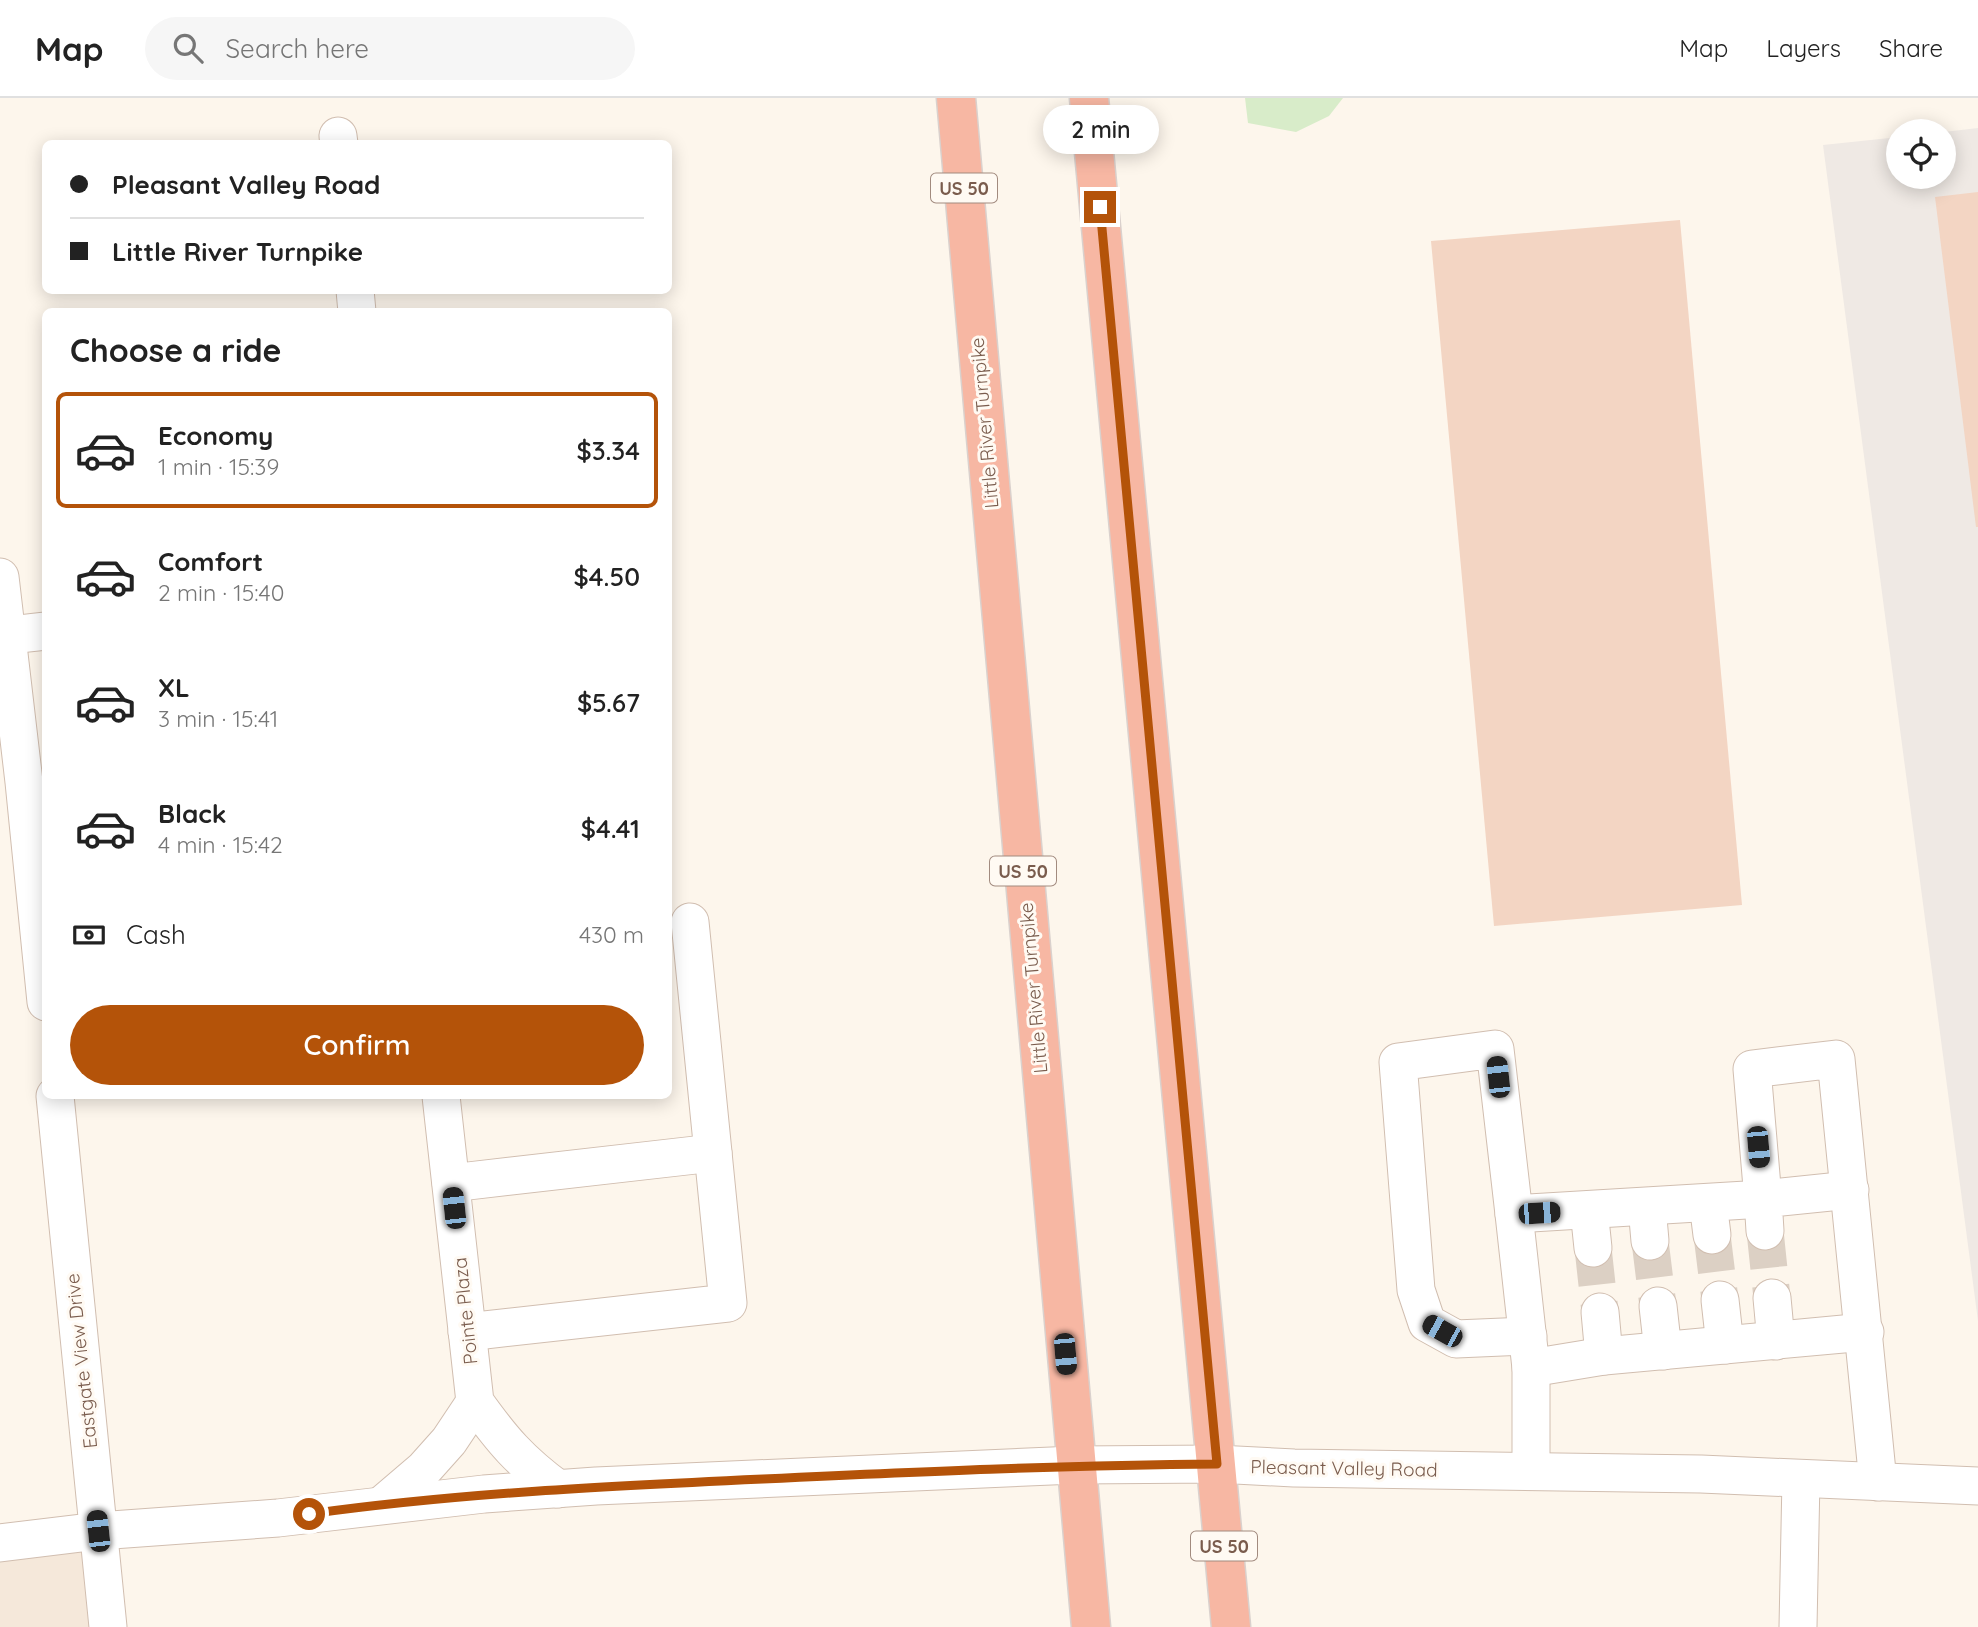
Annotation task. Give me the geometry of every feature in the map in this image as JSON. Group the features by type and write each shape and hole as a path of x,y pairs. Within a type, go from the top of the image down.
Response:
{"highway":[{"name":"Little River Turnpike","path":"956,98 1091,1627"},
{"name":"US 50","path":"1089,98 1231,1627"}],"street":[{"path":"0,577 3,636 42,968"},
{"path":"3,636 42,631"},
{"path":"467,1332 728,1303 690,922"},
{"path":"1531,1471 1530,1352 1495,1049 1398,1062 1416,1290 1427,1323 1456,1339 1530,1352 1604,1356 1865,1332"},
{"path":"1764,1215 1752,1069 1836,1059 1878,1482"},
{"name":"Eastgate View Drive","path":"55,1099 108,1627"},
{"name":"Pointe Plaza","path":"441,1099 475,1402"},
{"path":"451,1183 713,1153"},
{"path":"1514,1214 1589,1210 1648,1224 1764,1215 1850,1190"},
{"path":"1589,1210 1593,1248"},
{"path":"1772,1298 1776,1341"},
{"path":"1720,1300 1725,1345"},
{"path":"1658,1306 1663,1351"},
{"path":"1600,1312 1604,1356"},
{"path":"383,1504 424,1469 475,1402 504,1443 528,1467 558,1489"},
{"name":"Pleasant Valley Road","path":"0,1543 98,1531 278,1518 484,1494 1075,1465 1217,1464 1294,1468 1531,1471 1978,1486"},
{"path":"1798,1627 1801,1479"}],"shaded area":[{"path":"1978,128 1978,1321 1823,145 1886,138 1886,189 1956,189 1956,131"},
{"path":"98,1531 114,1627 0,1627 0,1544"}],"green space":[{"path":"1245,98 1343,98 1329,116 1296,132 1248,123"}],"building":[{"path":"1978,192 1978,527 1976,527 1935,197"},
{"path":"1680,220 1742,905 1494,926 1431,241"}],"tunnel":[{"path":"1765,1231 1772,1298"},
{"path":"1712,1235 1720,1300"},
{"path":"1650,1241 1658,1306"},
{"path":"1593,1248 1600,1312"}],"route":[{"path":"309,1514 484,1494 596,1486 1075,1465 1217,1464 1100,207"}]}
